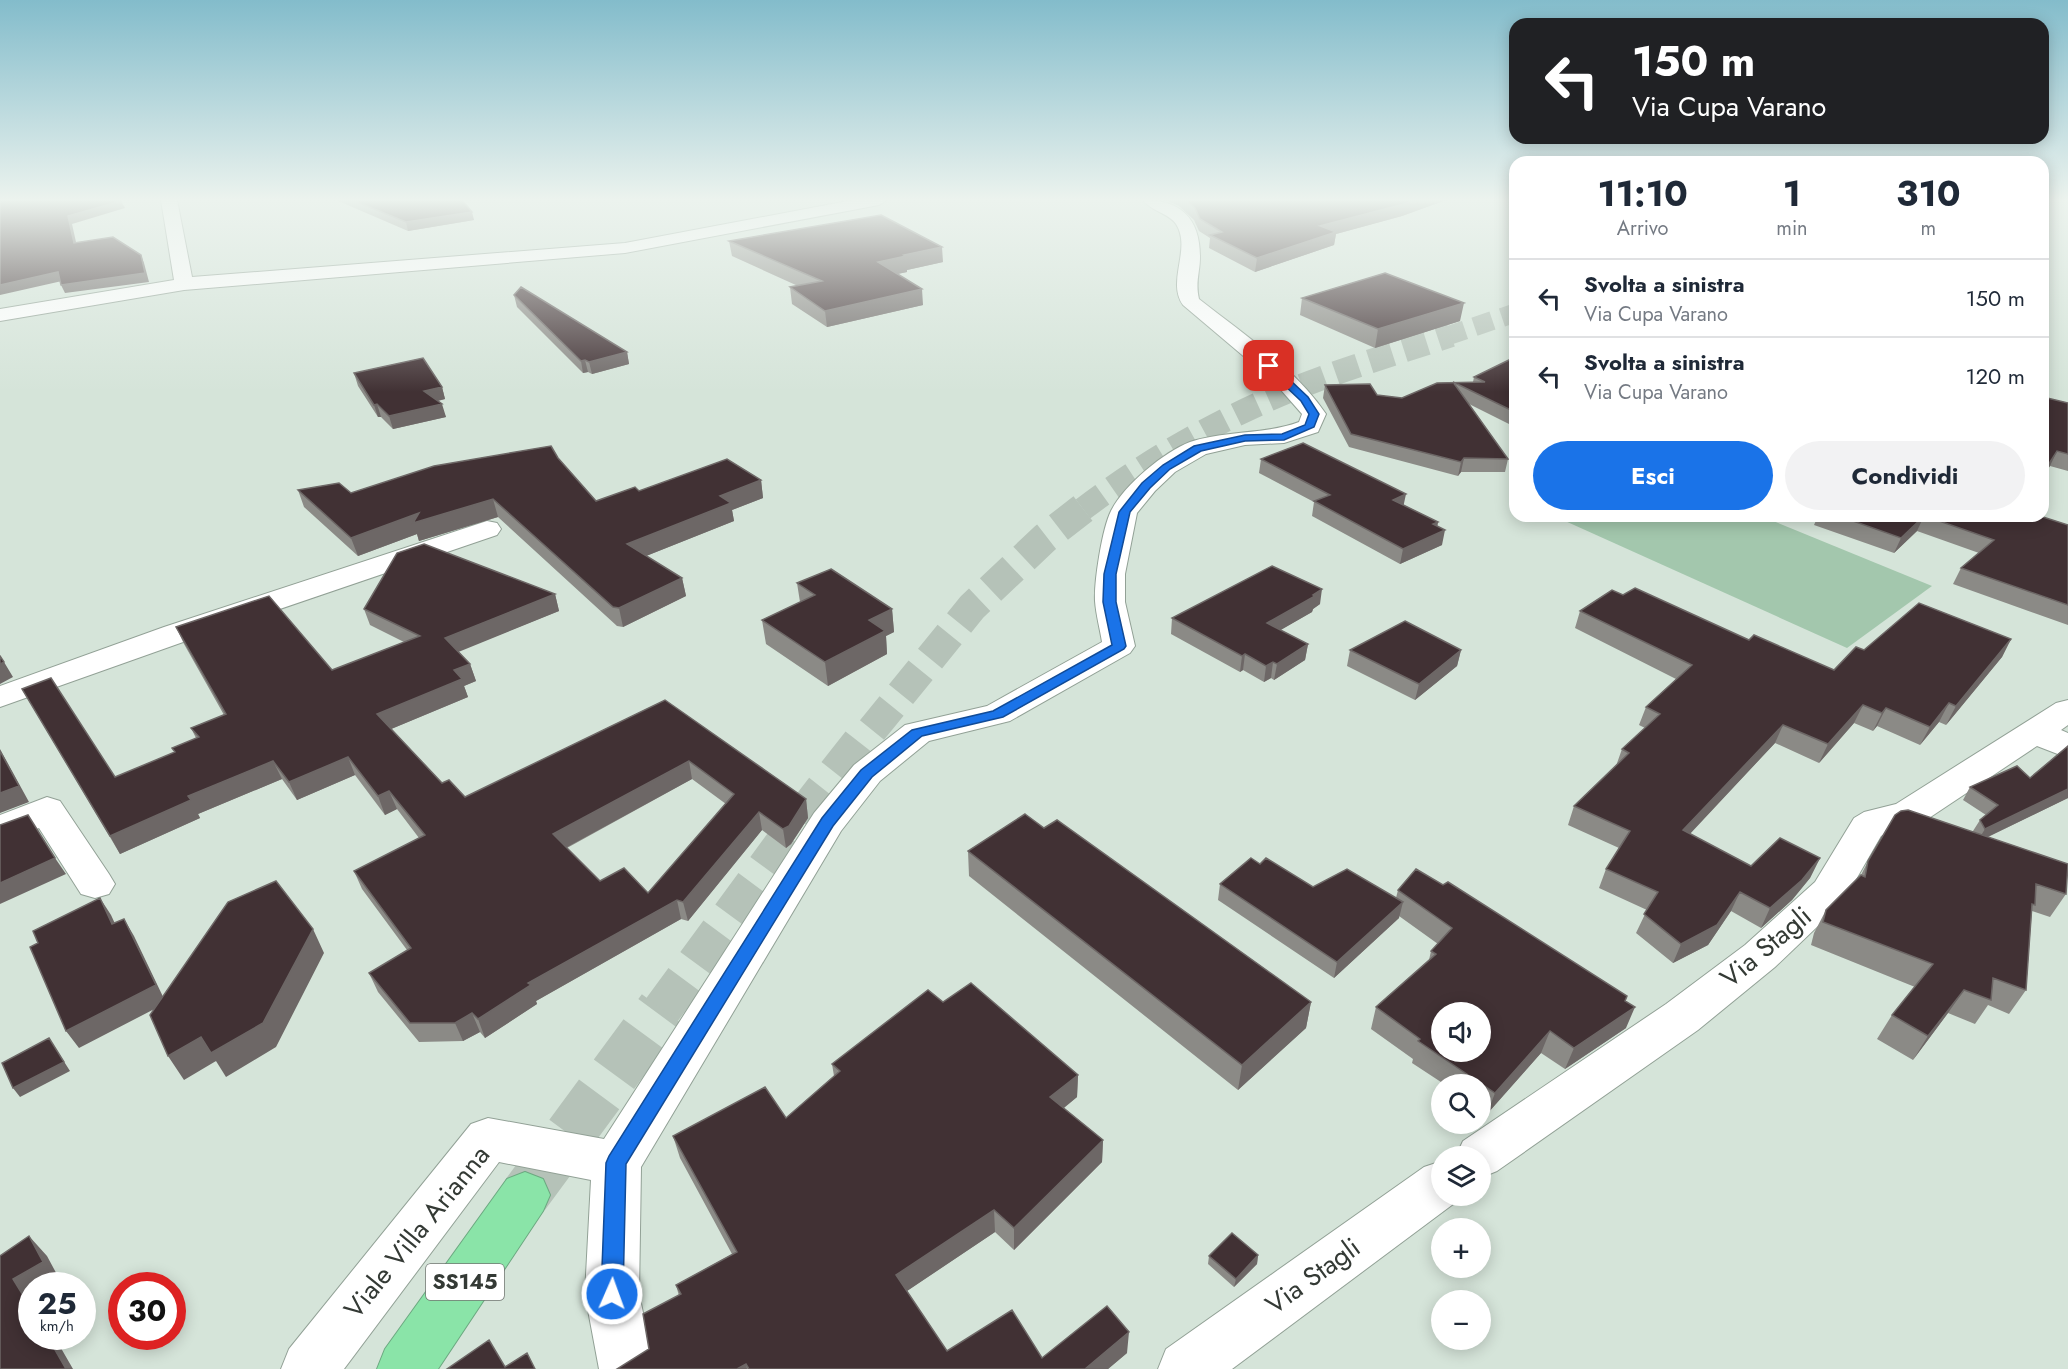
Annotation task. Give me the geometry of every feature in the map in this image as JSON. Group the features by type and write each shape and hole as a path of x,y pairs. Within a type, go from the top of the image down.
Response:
{"highway":[{"name":"SS145","path":"405,1369 525,1195"}],"street":[{"path":"180,264 184,284"},
{"path":"0,315 184,284 430,264"},
{"path":"627,1369 612,1294 616,1163 827,822 867,773 917,733 998,714 1119,646 1110,602 1110,574 1124,512 1146,485 1166,467 1198,448 1245,438 1284,436 1309,427 1314,414 1304,399 1282,377 1190,301 1185,287 1190,264"},
{"path":"0,697 175,634 487,529"},
{"name":"Via Stagli","path":"1491,1148 1682,1017 1760,956 1830,892 1867,827 1877,821 1907,816 2057,729"},
{"path":"0,830 47,810 95,884"},
{"name":"Viale Villa Arianna","path":"309,1369 488,1139 616,1163"},
{"name":"Via Stagli","path":"1186,1369 1431,1191"}],"green space":[{"path":"1567,522 1776,522 1932,586 1847,648"}],"building":[{"path":"0,264 143,264 145,273 61,285 58,272 0,285"},
{"path":"782,264 881,264 922,289 825,311 790,287 822,281"},
{"path":"1385,273 1464,303 1378,329 1302,298"},
{"path":"521,287 627,352 589,362 581,361 514,295"},
{"path":"423,358 442,387 424,391 442,404 389,416 377,404 374,405 354,373"},
{"path":"1509,360 1509,409 1454,383 1485,382 1474,377"},
{"path":"1437,383 1453,383 1508,459 1464,458 1461,462 1351,434 1325,385 1370,384 1377,395 1402,398"},
{"path":"2049,398 2068,403 2068,454 2057,451 2049,464"},
{"path":"1303,443 1406,494 1393,500 1438,522 1433,524 1445,530 1403,549 1314,501 1330,495 1261,459"},
{"path":"551,446 558,458 596,501 635,487 639,491 727,459 761,480 720,496 731,503 627,544 682,578 619,608 613,607 493,499 413,523 419,513 351,538 298,490 339,483 351,493 434,466"},
{"path":"2049,519 2068,525 2068,605 1961,568 1994,540 1942,522 2049,522"},
{"path":"1856,522 1918,522 1901,538"},
{"path":"424,544 555,594 445,638 470,664 454,670 462,679 377,714 442,783 449,780 465,797 665,700 806,799 789,826 783,829 759,812 683,902 677,900 528,983 531,985 478,1019 472,1013 455,1023 410,1023 369,973 411,948 354,871 425,835 389,791 378,796 348,757 289,782 273,761 188,796 191,800 110,836 22,689 51,678 115,777 175,752 172,748 199,737 191,728 226,714 176,627 269,596 332,670 420,636 364,609 397,553","holes":["689,761 734,794 648,893 624,868 600,881 553,834"]},
{"path":"1272,566 1322,589 1313,595 1315,596 1267,623 1308,644 1277,664 1273,662 1266,666 1245,654 1242,656 1172,618"},
{"path":"831,569 892,609 869,620 885,631 825,662 762,620 815,595 797,583"},
{"path":"1635,588 1749,640 1754,635 1834,670 1856,647 1864,650 1919,603 2011,639 1956,706 1949,703 1930,727 1886,708 1882,713 1863,705 1828,744 1783,725 1683,830 1751,866 1780,838 1820,858 1802,880 1770,908 1740,892 1717,925 1681,944 1644,914 1658,892 1606,869 1630,831 1574,806 1629,753 1622,749 1660,714 1646,707 1692,665 1580,611 1612,590 1623,595"},
{"path":"1405,621 1461,650 1419,684 1350,650"},
{"path":"2068,746 2068,789 1985,829 1980,820 1998,805 1970,787 2017,766 2030,778"},
{"path":"0,751 19,786 0,793"},
{"path":"1908,810 2068,864 2066,894 2036,884 2035,905 2032,904 2026,990 1993,978 1991,1000 1964,990 1928,1036 1892,1015 1933,964 1823,922 1826,910 1861,875 1865,877 1868,861 1895,815"},
{"path":"1025,814 1044,828 1057,820 1311,1002 1242,1065 968,851"},
{"path":"28,815 55,858 0,883 0,825"},
{"path":"1251,858 1260,864 1266,858 1313,887 1347,869 1403,902 1337,962 1220,884"},
{"path":"1416,869 1443,885 1448,882 1627,996 1625,1001 1635,1007 1574,1048 1550,1031 1495,1093 1491,1090 1491,1074 1467,1074 1449,1062 1491,1062 1491,1002 1431,1002 1431,1050 1376,1007 1436,954 1431,951 1452,928 1398,890"},
{"path":"276,881 313,929 263,1023 211,1053 201,1037 168,1056 150,1015 228,902"},
{"path":"100,898 112,924 124,919 156,985 66,1031 30,947 38,943 33,931"},
{"path":"971,983 1078,1075 1050,1097 1103,1140 1014,1228 994,1210 896,1275 947,1351 1012,1310 1042,1358 1107,1306 1129,1332 1085,1369 749,1369 746,1364 737,1369 617,1369 649,1349 643,1314 681,1294 676,1285 737,1252 673,1136 765,1087 786,1118 840,1071 832,1064 928,990 943,1002"},
{"path":"49,1038 64,1062 13,1088 2,1063"},
{"path":"1232,1233 1258,1255 1236,1279 1209,1256"},
{"path":"29,1236 43,1262 25,1272 18,1272 18,1276 13,1279 18,1287 18,1350 55,1350 66,1369 0,1369 0,1256"},
{"path":"489,1340 505,1367 527,1353 535,1369 447,1369"}],"tunnel":[{"path":"1447,336 1509,315"},
{"path":"1083,509 1163,454 1249,408 1326,376 1451,335"},
{"path":"872,730 972,607 1045,538 1085,507"},
{"path":"661,1011 815,802 873,728"},
{"path":"525,1195 662,1009"}],"route":[{"path":"612,1294 616,1163 827,822 867,773 917,733 998,714 1119,646 1110,602 1110,574 1124,512 1146,485 1166,467 1198,448 1245,438 1284,436 1309,427 1314,414 1304,399 1269,366"}]}
